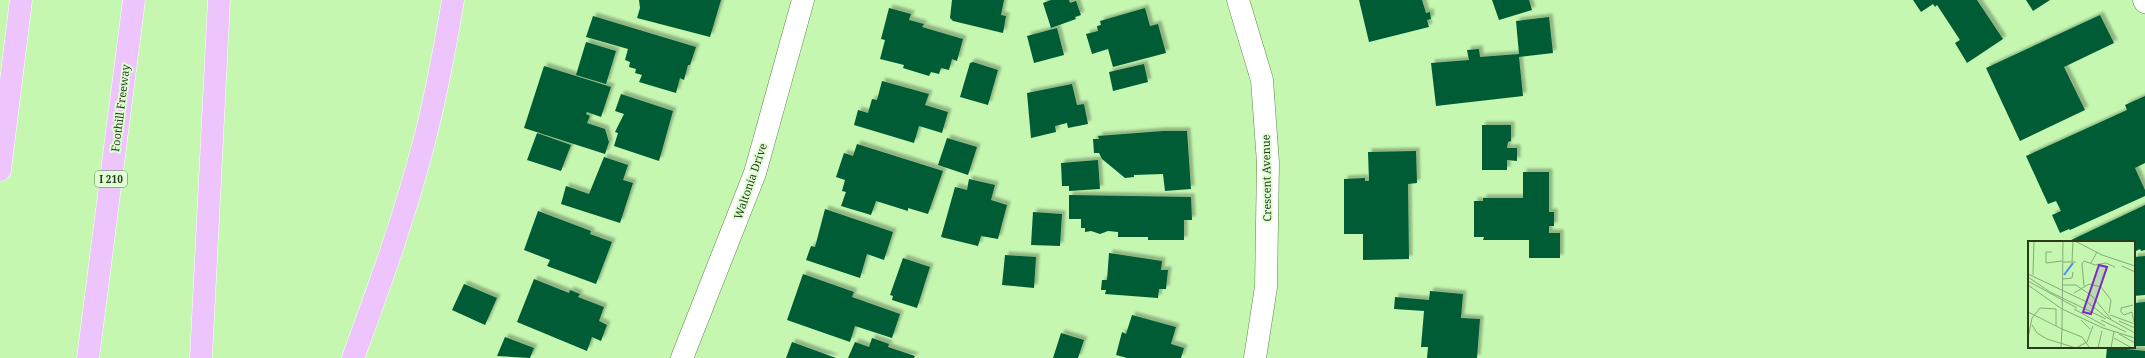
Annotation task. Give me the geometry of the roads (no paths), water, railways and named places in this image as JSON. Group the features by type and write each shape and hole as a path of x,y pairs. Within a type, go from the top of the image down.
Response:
{"highway":[{"path":"0,170 20,0"},
{"name":"Foothill Freeway","path":"88,358 134,0"},
{"path":"201,358 219,0"},
{"path":"353,358 389,259 424,142 453,0"}],"street":[{"name":"Waltonia Drive","path":"682,358 755,173 803,0"},
{"name":"Crescent Avenue","path":"1238,0 1262,80 1268,163 1266,287 1255,358"}]}
